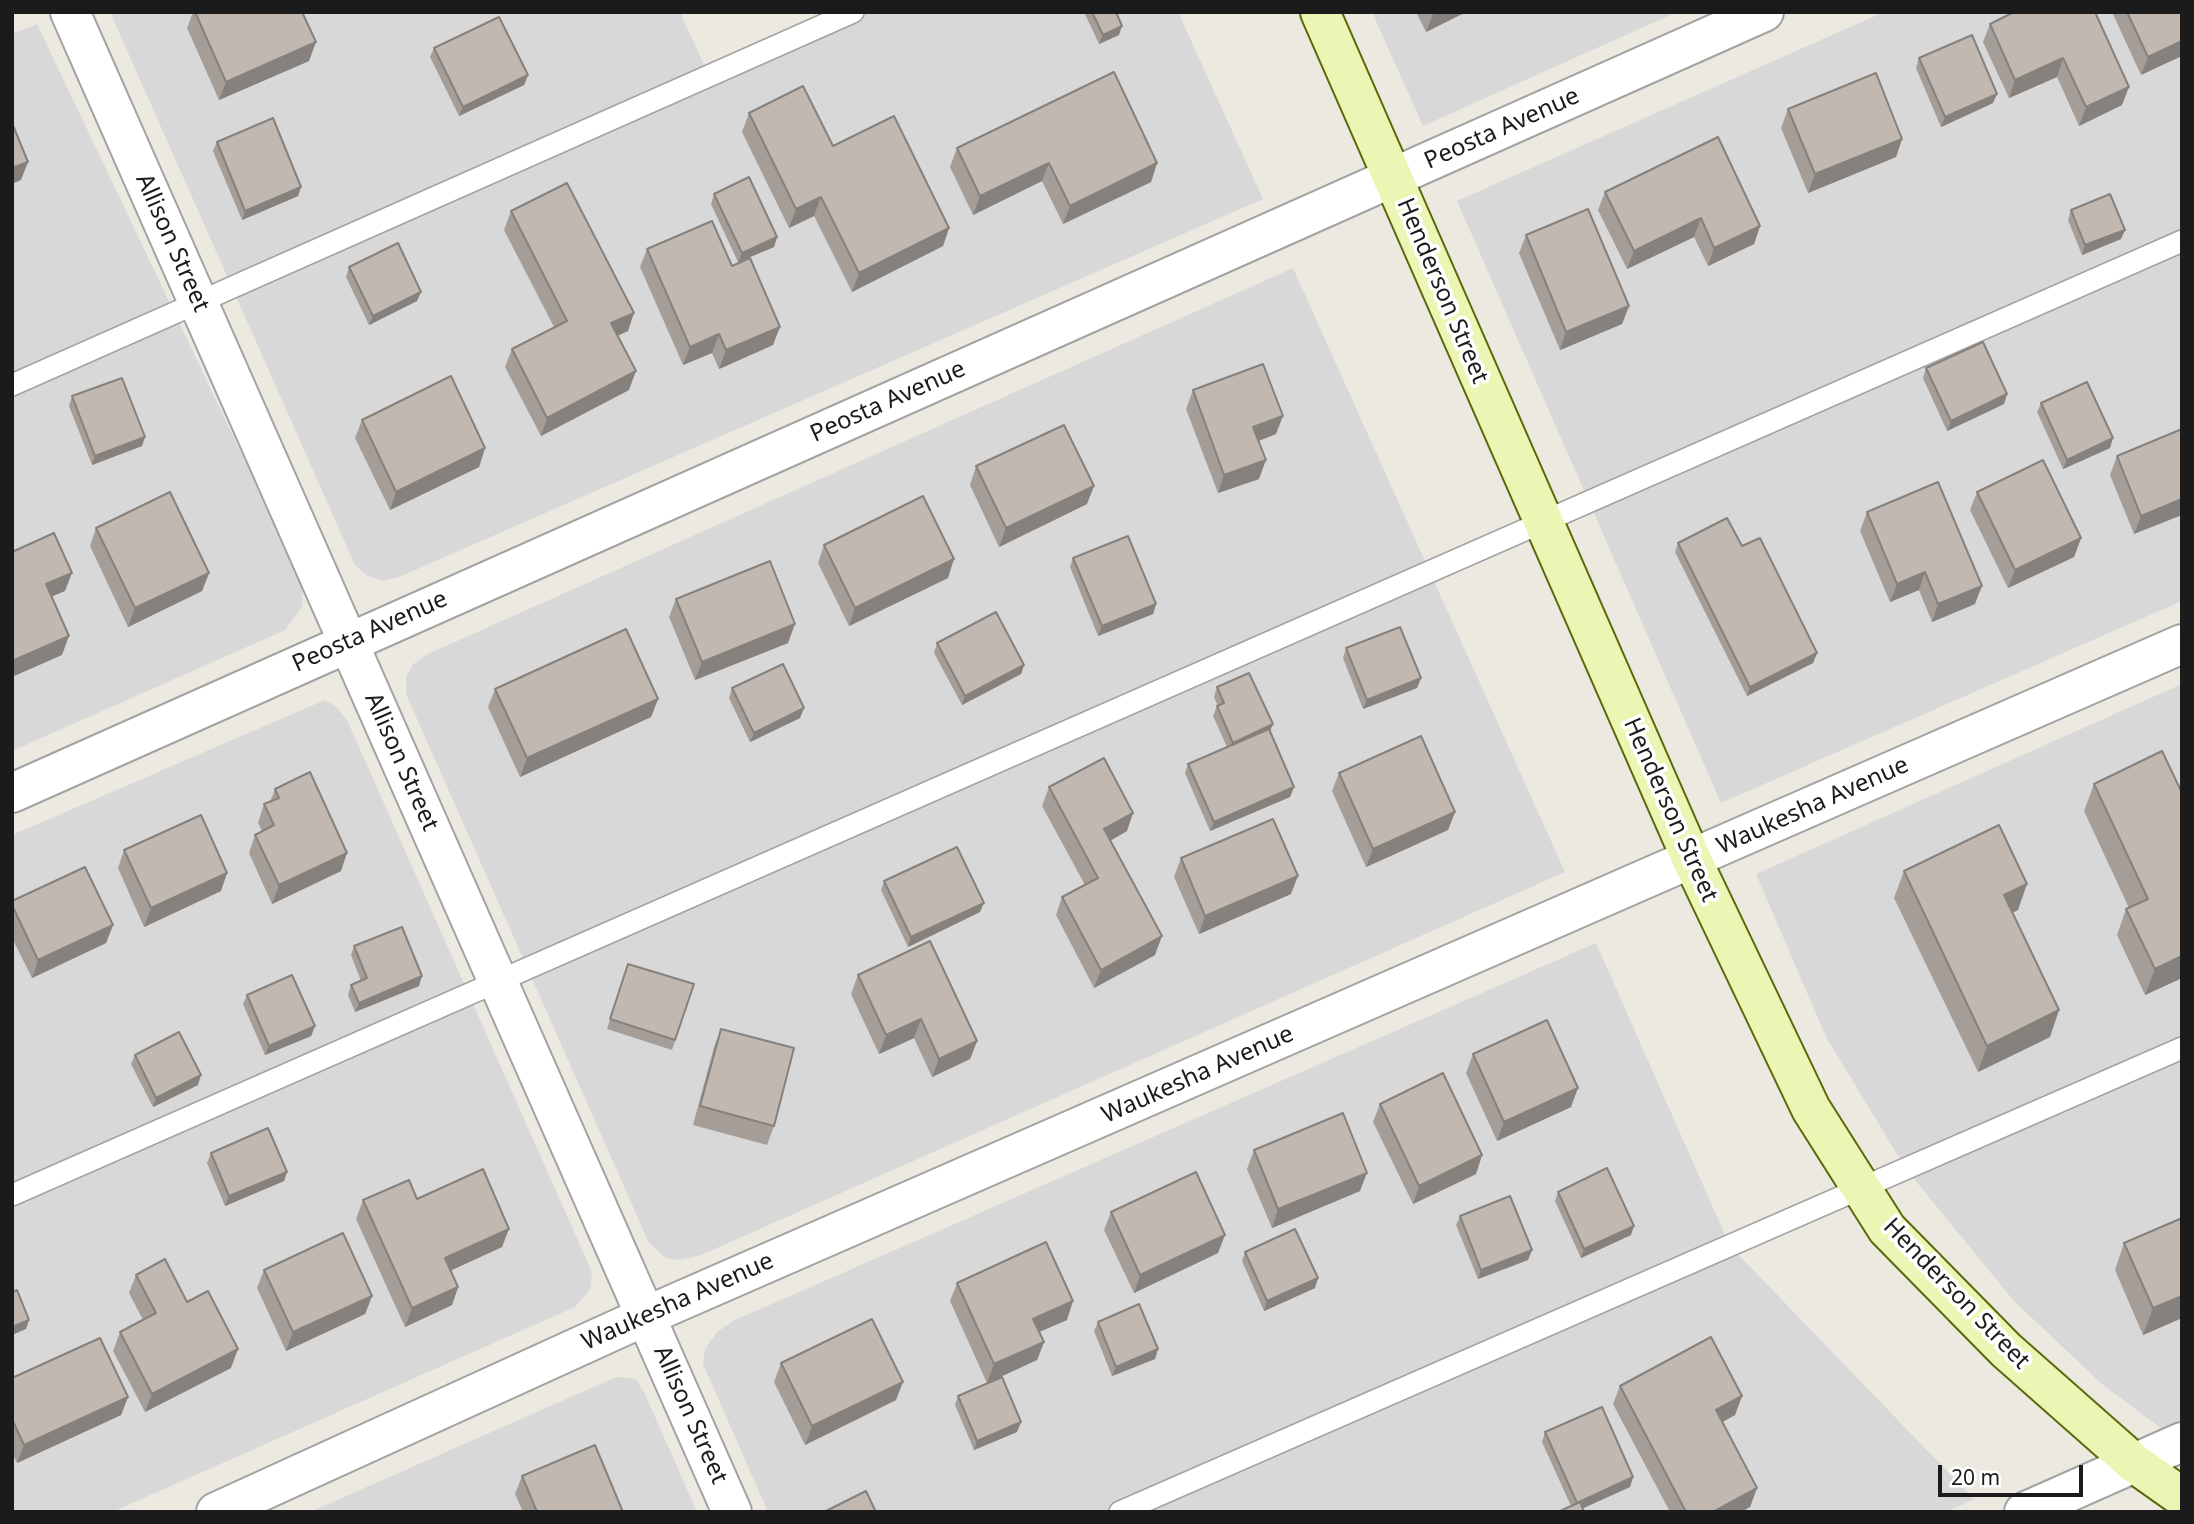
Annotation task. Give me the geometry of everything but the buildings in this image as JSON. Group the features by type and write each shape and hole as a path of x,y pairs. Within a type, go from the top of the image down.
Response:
{"main road":[{"name":"Henderson Street","path":"1320,12 1542,524 1692,860 1811,1109 1887,1229 1997,1341 2134,1463 2182,1497"}],"street":[{"name":"Allison Street","path":"70,12 732,1512"},
{"name":"Peosta Avenue","path":"12,793 1764,12"},
{"name":"Waukesha Avenue","path":"216,1512 646,1316 2182,644"},
{"path":"2024,1512 2182,1441"}],"lane":[{"path":"12,386 853,12"},
{"path":"12,1195 2182,241"},
{"path":"1120,1512 2182,1048"}],"shaded area":[{"path":"110,12 680,12 709,76 853,12 1178,12 1263,199 399,577 382,581 366,575 355,565"},
{"path":"1372,12 1677,12 1423,126"},
{"path":"1884,12 2182,12 2182,601 1721,803 1457,201"},
{"path":"37,24 303,583 302,607 285,630 12,751 12,34"},
{"path":"1293,268 1565,872 699,1256 677,1260 666,1258 649,1243 406,694 406,678 412,665 428,654"},
{"path":"2182,684 2182,1444 2102,1384 2014,1301 1906,1169 1826,1037 1756,874"},
{"path":"325,700 335,706 347,720 592,1272 590,1290 575,1307 112,1512 12,1512 12,835"},
{"path":"1596,943 1730,1246 1974,1499 1946,1512 768,1512 703,1364 705,1349 717,1332 733,1321"},
{"path":"616,1377 636,1379 645,1394 697,1512 310,1512"}]}
